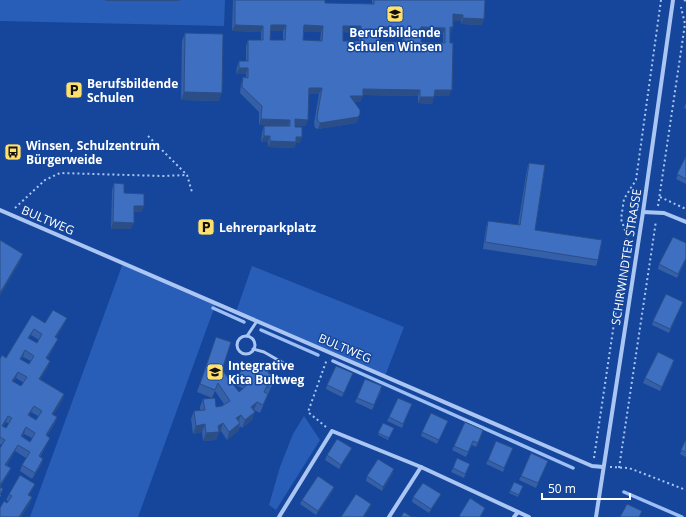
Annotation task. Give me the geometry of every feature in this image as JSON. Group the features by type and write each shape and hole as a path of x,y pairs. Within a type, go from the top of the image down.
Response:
{"street":[{"name":"SCHIRWINDTER STRASSE","path":"596,517 643,212 673,0"},
{"name":"BULTWEG","path":"0,210 592,466 603,467"},
{"path":"643,212 664,213 686,222"},
{"path":"279,517 332,431 420,468 528,517"},
{"path":"389,517 420,468"},
{"path":"514,517 518,512"}],"lane":[{"path":"254,349 251,352 245,353 239,350 237,344 238,340 243,336 247,336 256,321"},
{"path":"247,336 254,342 254,349"},
{"path":"254,349 264,352 285,364"}],"path":[{"path":"592,466 627,236 621,219 624,199 636,180 661,0"},
{"path":"618,468 652,240 658,213 685,24 680,7"},
{"path":"148,136 187,175 192,192"},
{"path":"8,214 45,180 60,173 162,176 187,175"},
{"path":"660,197 686,209"},
{"path":"329,352 308,412 332,431"},
{"path":"603,467 629,468 686,490"}],"shaded area":[{"path":"0,0 225,0 224,26 0,21"},
{"path":"123,263 216,303 138,517 30,517"},
{"path":"252,266 404,327 385,376 236,312"},
{"path":"304,416 320,440 276,510 269,505 280,467 293,434"}],"building":[{"path":"235,0 325,0 325,3 374,4 374,0 485,0 484,19 463,18 463,15 453,14 453,27 450,27 450,43 453,43 452,90 435,90 434,97 420,97 420,90 363,89 363,96 350,96 360,110 358,117 320,123 317,117 322,88 309,88 308,120 295,119 295,127 302,127 302,137 296,137 296,142 270,141 270,136 264,136 264,126 290,126 290,120 261,119 262,106 242,87 243,77 248,78 248,68 239,68 239,61 248,61 248,40 263,40 263,26 235,25","holes":["271,25 286,25 285,40 270,40","304,25 323,26 322,41 303,40","343,26 361,26 361,41 343,41","380,27 404,27 404,42 380,42","421,27 445,28 445,43 421,42"]},
{"path":"185,33 223,34 222,93 184,92"},
{"path":"686,156 686,179 677,174"},
{"path":"529,163 545,165 535,230 602,240 598,260 485,242 488,221 520,225"},
{"path":"114,183 124,184 124,193 144,194 144,206 134,206 134,223 113,222"},
{"path":"673,237 686,243 686,258 678,274 659,264"},
{"path":"0,240 23,254 0,293"},
{"path":"666,294 683,302 670,329 653,321"},
{"path":"53,310 67,318 55,337 58,339 46,358 50,361 39,379 64,394 52,414 57,417 46,435 50,438 39,456 43,459 35,473 22,465 30,452 18,445 5,465 11,468 0,485 0,448 5,440 0,437 0,359 2,355 6,358 32,315 45,323","holes":["34,329 42,334 37,343 28,338","25,350 34,356 29,364 20,359","18,372 27,377 21,386 12,381","34,406 42,411 36,420 28,415","8,416 12,418 6,428 2,426","26,427 35,433 30,442 21,436"]},
{"path":"216,337 231,342 222,370 239,392 245,387 248,381 238,377 244,364 254,368 256,363 270,369 268,373 276,376 271,388 267,386 264,392 268,394 263,405 257,402 251,407 255,412 245,420 241,415 236,418 240,423 229,432 223,423 218,426 219,432 206,433 205,424 196,426 194,411 205,410 203,399 215,398 216,407 222,406 230,401 218,383 215,390 200,384"},
{"path":"658,352 674,360 662,387 645,378"},
{"path":"336,366 353,373 344,393 327,385"},
{"path":"365,379 382,386 374,405 357,398"},
{"path":"398,398 412,404 403,424 389,417"},
{"path":"431,413 448,421 439,440 422,432"},
{"path":"465,422 483,430 478,443 473,441 468,452 454,446"},
{"path":"383,423 394,428 389,438 378,433"},
{"path":"337,439 352,448 341,465 327,455"},
{"path":"686,439 686,452 681,450"},
{"path":"496,441 513,448 504,468 488,460"},
{"path":"531,453 548,461 538,483 521,476"},
{"path":"457,458 470,464 465,474 453,468"},
{"path":"378,459 394,469 383,487 367,476"},
{"path":"20,475 35,484 28,495 32,497 19,517 0,517 0,508 4,501 7,503 12,496 9,494"},
{"path":"318,476 334,487 318,511 302,500"},
{"path":"514,482 523,486 519,495 510,491"},
{"path":"423,483 441,494 431,509 413,497"},
{"path":"0,487 3,489 0,495"},
{"path":"356,494 371,504 363,517 341,517"},
{"path":"470,498 485,508 480,517 459,516"},
{"path":"627,504 642,511 639,517 620,517"},
{"path":"404,512 412,517 401,517"}],"waterway":[{"path":"213,308 244,322"},
{"path":"261,330 318,355"},
{"path":"333,361 573,468"},
{"path":"624,492 682,517"}],"place":[{"name":"Berufsbildende Schulen Winsen","path":"395,14"},
{"name":"Berufsbildende Schulen","path":"74,90"},
{"name":"Winsen, Schulzentrum Bürgerweide","path":"13,152"},
{"name":"Lehrerparkplatz","path":"206,227"},
{"name":"Integrative Kita Bultweg","path":"215,372"}]}
